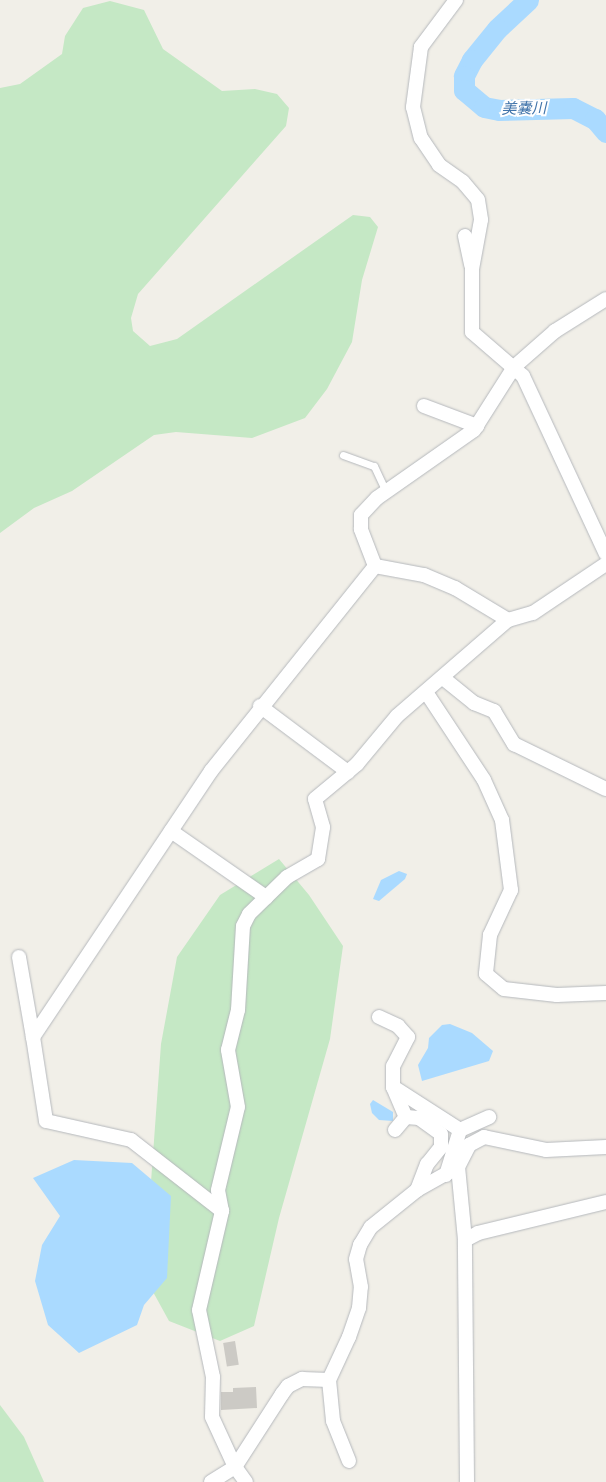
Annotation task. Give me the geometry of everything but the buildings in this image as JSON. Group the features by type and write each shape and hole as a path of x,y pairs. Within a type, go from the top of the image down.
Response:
{"street":[{"path":"456,0 421,47 413,107 421,138 439,165 463,182 478,200 481,220 472,269 472,332 523,376 606,554"},
{"path":"465,236 472,269"},
{"path":"376,566 360,529 361,515 386,492 438,458 477,426 514,367 555,330 606,299"},
{"path":"424,406 477,426"},
{"path":"246,1482 235,1467 212,1417 213,1377 199,1310 222,1211 218,1190 238,1107 228,1050 238,1010 243,926 249,914 287,878 318,859 323,827 315,799 348,772 396,716 443,678 508,620 533,613 606,564"},
{"path":"376,566 432,578 455,588 508,620"},
{"path":"33,1037 171,830 260,706 376,566"},
{"path":"443,678 474,703 494,711 514,744 606,789"},
{"path":"426,692 484,780 502,820 511,890 490,935 486,974 504,988 557,995 606,993"},
{"path":"260,706 348,772"},
{"path":"171,830 266,897"},
{"path":"19,957 46,1121 131,1140 222,1211"},
{"path":"379,1017 398,1026 408,1037 392,1066 392,1087 406,1116"},
{"path":"392,1087 460,1130"},
{"path":"395,1130 406,1116"},
{"path":"406,1116 420,1118 440,1134 441,1147 427,1164 417,1190"},
{"path":"446,1176 460,1130 478,1119 489,1116"},
{"path":"349,1461 333,1421 329,1380 350,1337 359,1308 360,1287 356,1259 360,1245 371,1227 417,1190 446,1176 458,1167 469,1145 484,1137 546,1150 606,1147"},
{"path":"458,1167 465,1240 467,1482"},
{"path":"465,1240 478,1233 606,1202"},
{"path":"211,1482 235,1467 288,1386 307,1378 329,1380"}],"lane":[{"path":"343,455 374,466 386,492"}],"green space":[{"path":"110,1 144,10 163,49 222,91 255,89 277,94 289,108 286,126 138,294 131,318 133,331 150,346 177,339 353,215 370,217 378,227 362,280 352,342 327,389 305,418 252,438 176,432 154,435 72,491 34,508 0,533 0,88 20,84 62,54 65,36 83,8"},
{"path":"279,859 309,895 343,946 330,1039 279,1218 254,1326 220,1341 169,1321 152,1290 148,1223 161,1044 177,957 220,895"},
{"path":"0,1405 24,1437 44,1482 0,1482"}],"water":[{"path":"399,871 407,874 405,879 379,901 373,899 381,880"},
{"path":"450,1024 472,1033 493,1051 489,1061 422,1081 418,1065 428,1048 429,1038 442,1025"},
{"path":"373,1100 393,1112 393,1121 379,1120 372,1113 370,1104"},
{"path":"74,1160 132,1163 171,1196 167,1278 144,1305 137,1325 79,1353 48,1325 35,1281 42,1245 60,1216 33,1178"}],"waterway":[{"name":"美嚢川","path":"528,0 497,29 472,60 464,76 464,90 484,107 499,110 573,108 595,119 606,132"}]}
